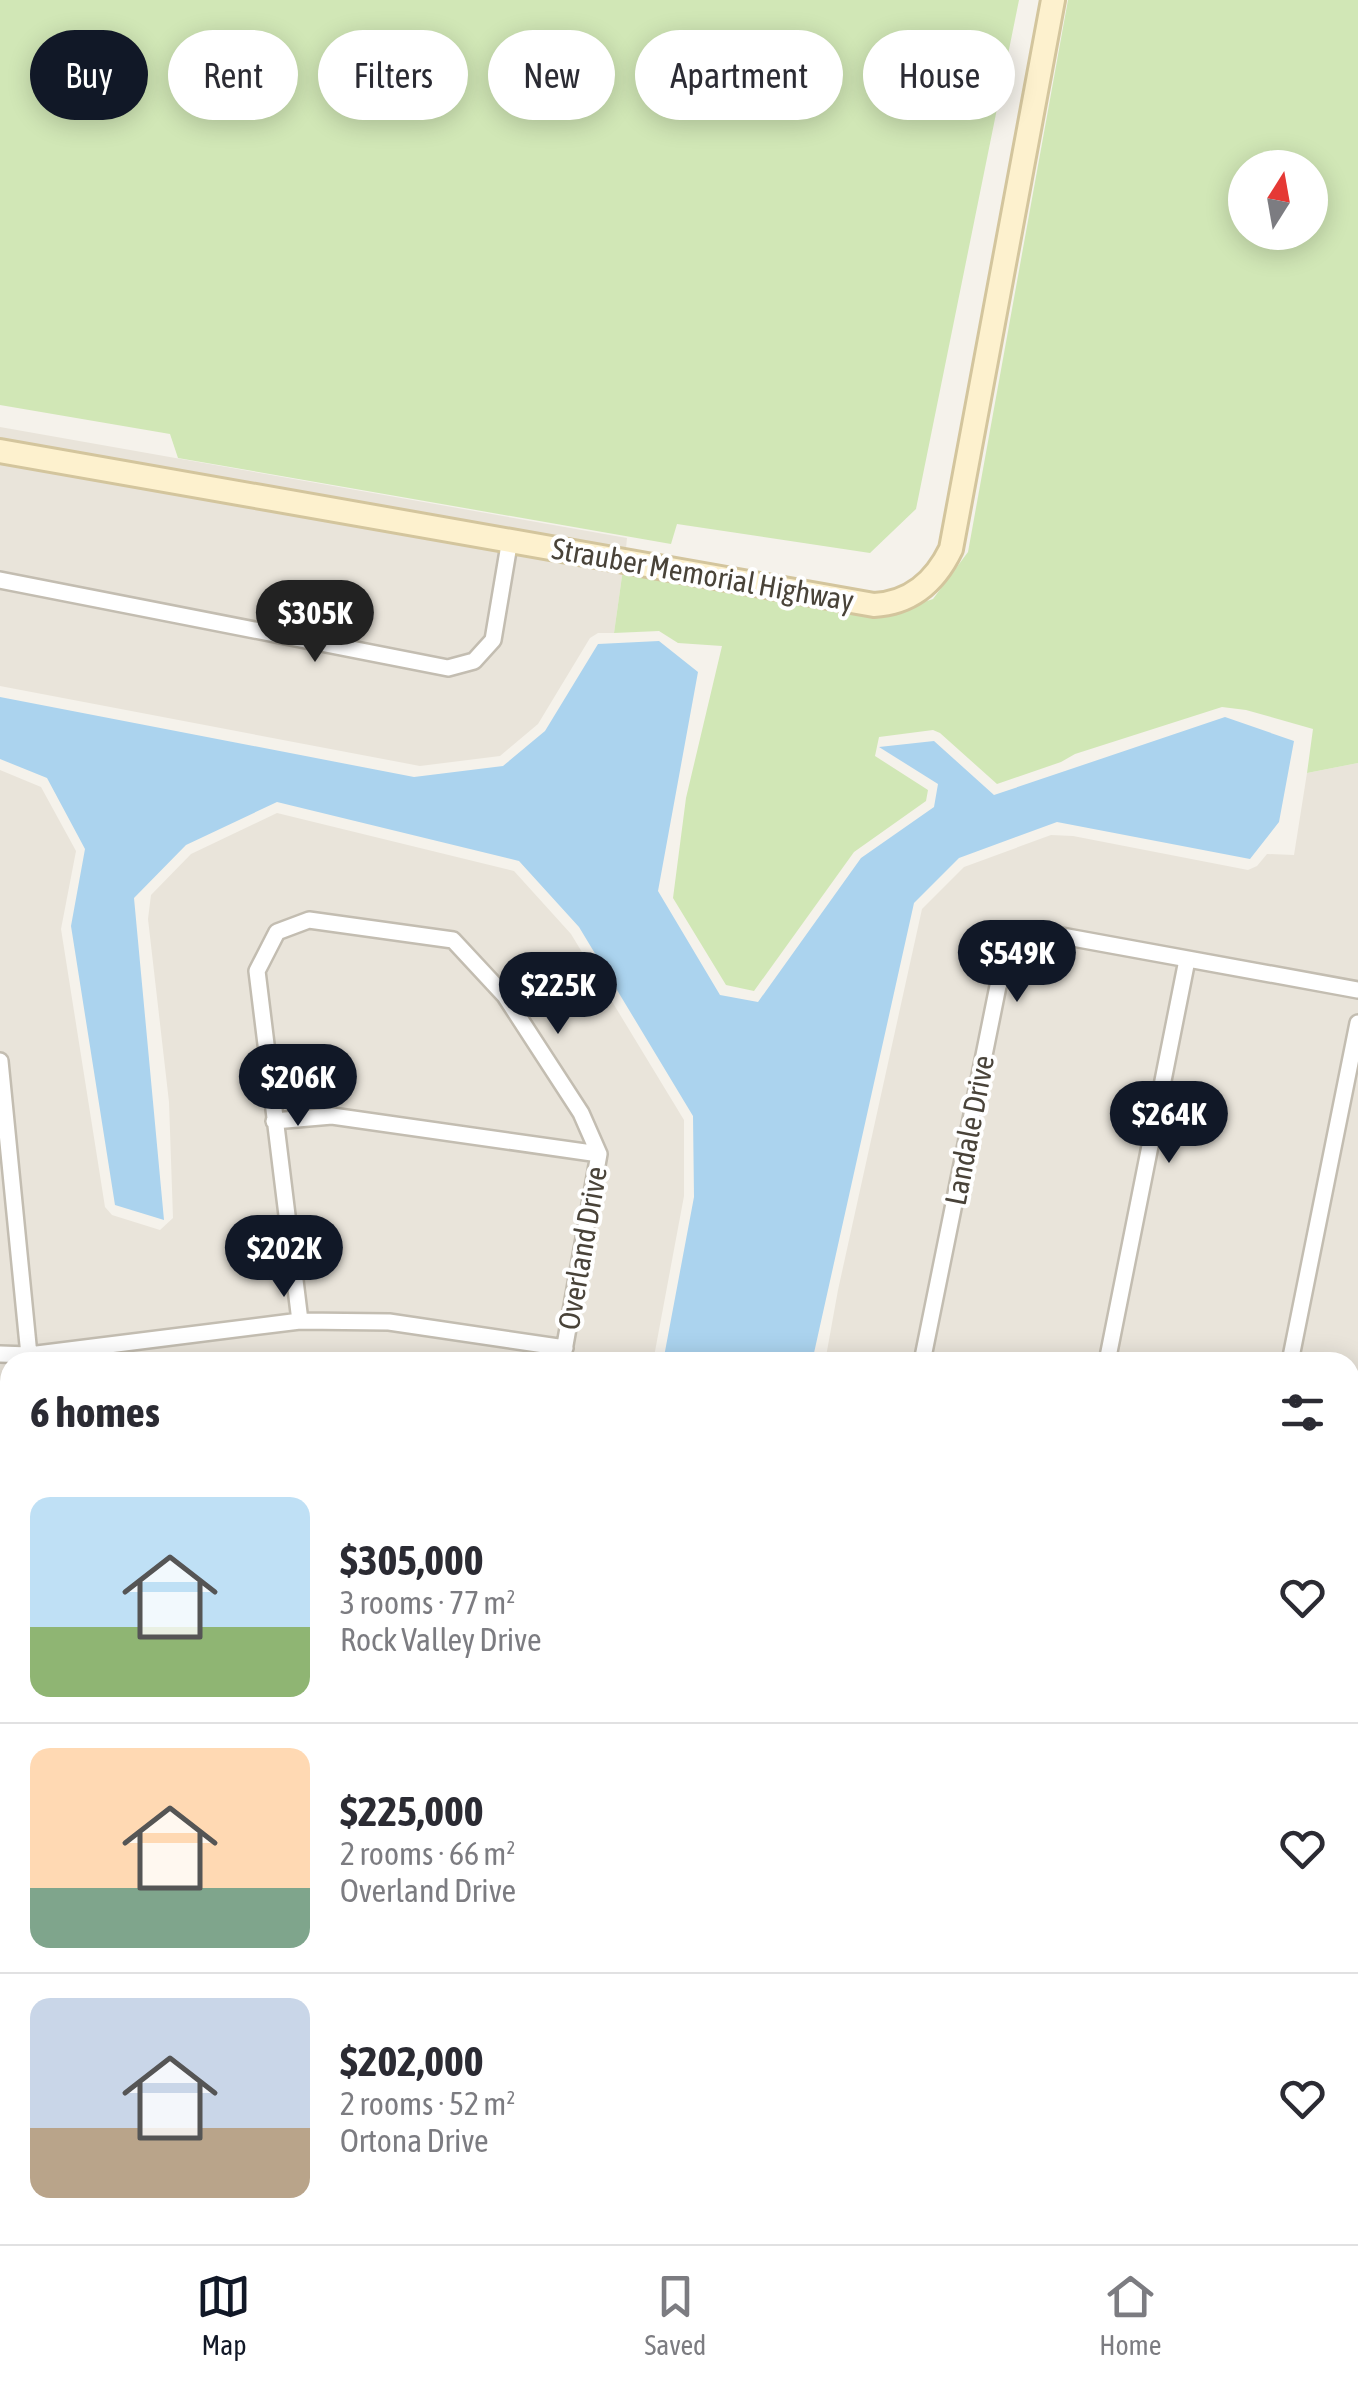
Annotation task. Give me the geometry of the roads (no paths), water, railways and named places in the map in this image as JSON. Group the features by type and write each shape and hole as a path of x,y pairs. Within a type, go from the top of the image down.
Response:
{"street":[{"name":"Strauber Memorial Highway","path":"0,451 874,604 891,604 912,596 931,580 950,549 1053,0"},
{"path":"0,580 448,668 474,661 492,640 510,539"},
{"name":"Overland Drive","path":"274,1121 258,971 277,932 309,920 453,940 505,996 581,1113 599,1154 565,1352"},
{"name":"Landale Drive","path":"924,1352 998,986 1014,952 1051,934 1358,990"},
{"path":"1109,1352 1187,960"},
{"path":"1292,1352 1358,1022"},
{"path":"0,1060 29,1352"},
{"path":"300,1321 274,1121 332,1116 599,1154"},
{"path":"53,1352 300,1321 389,1322 543,1352"}],"water":[{"path":"659,641 698,672 658,891 720,995 758,1002 861,858 934,807 938,784 879,747 934,741 994,795 1225,717 1294,741 1279,822 1250,859 1057,822 959,858 914,903 814,1352 665,1352 694,1197 693,1116 579,927 519,861 277,802 186,845 134,898 164,1220 115,1205 71,926 85,849 47,778 0,759 0,697 414,777 503,766 545,731 598,644"}]}
